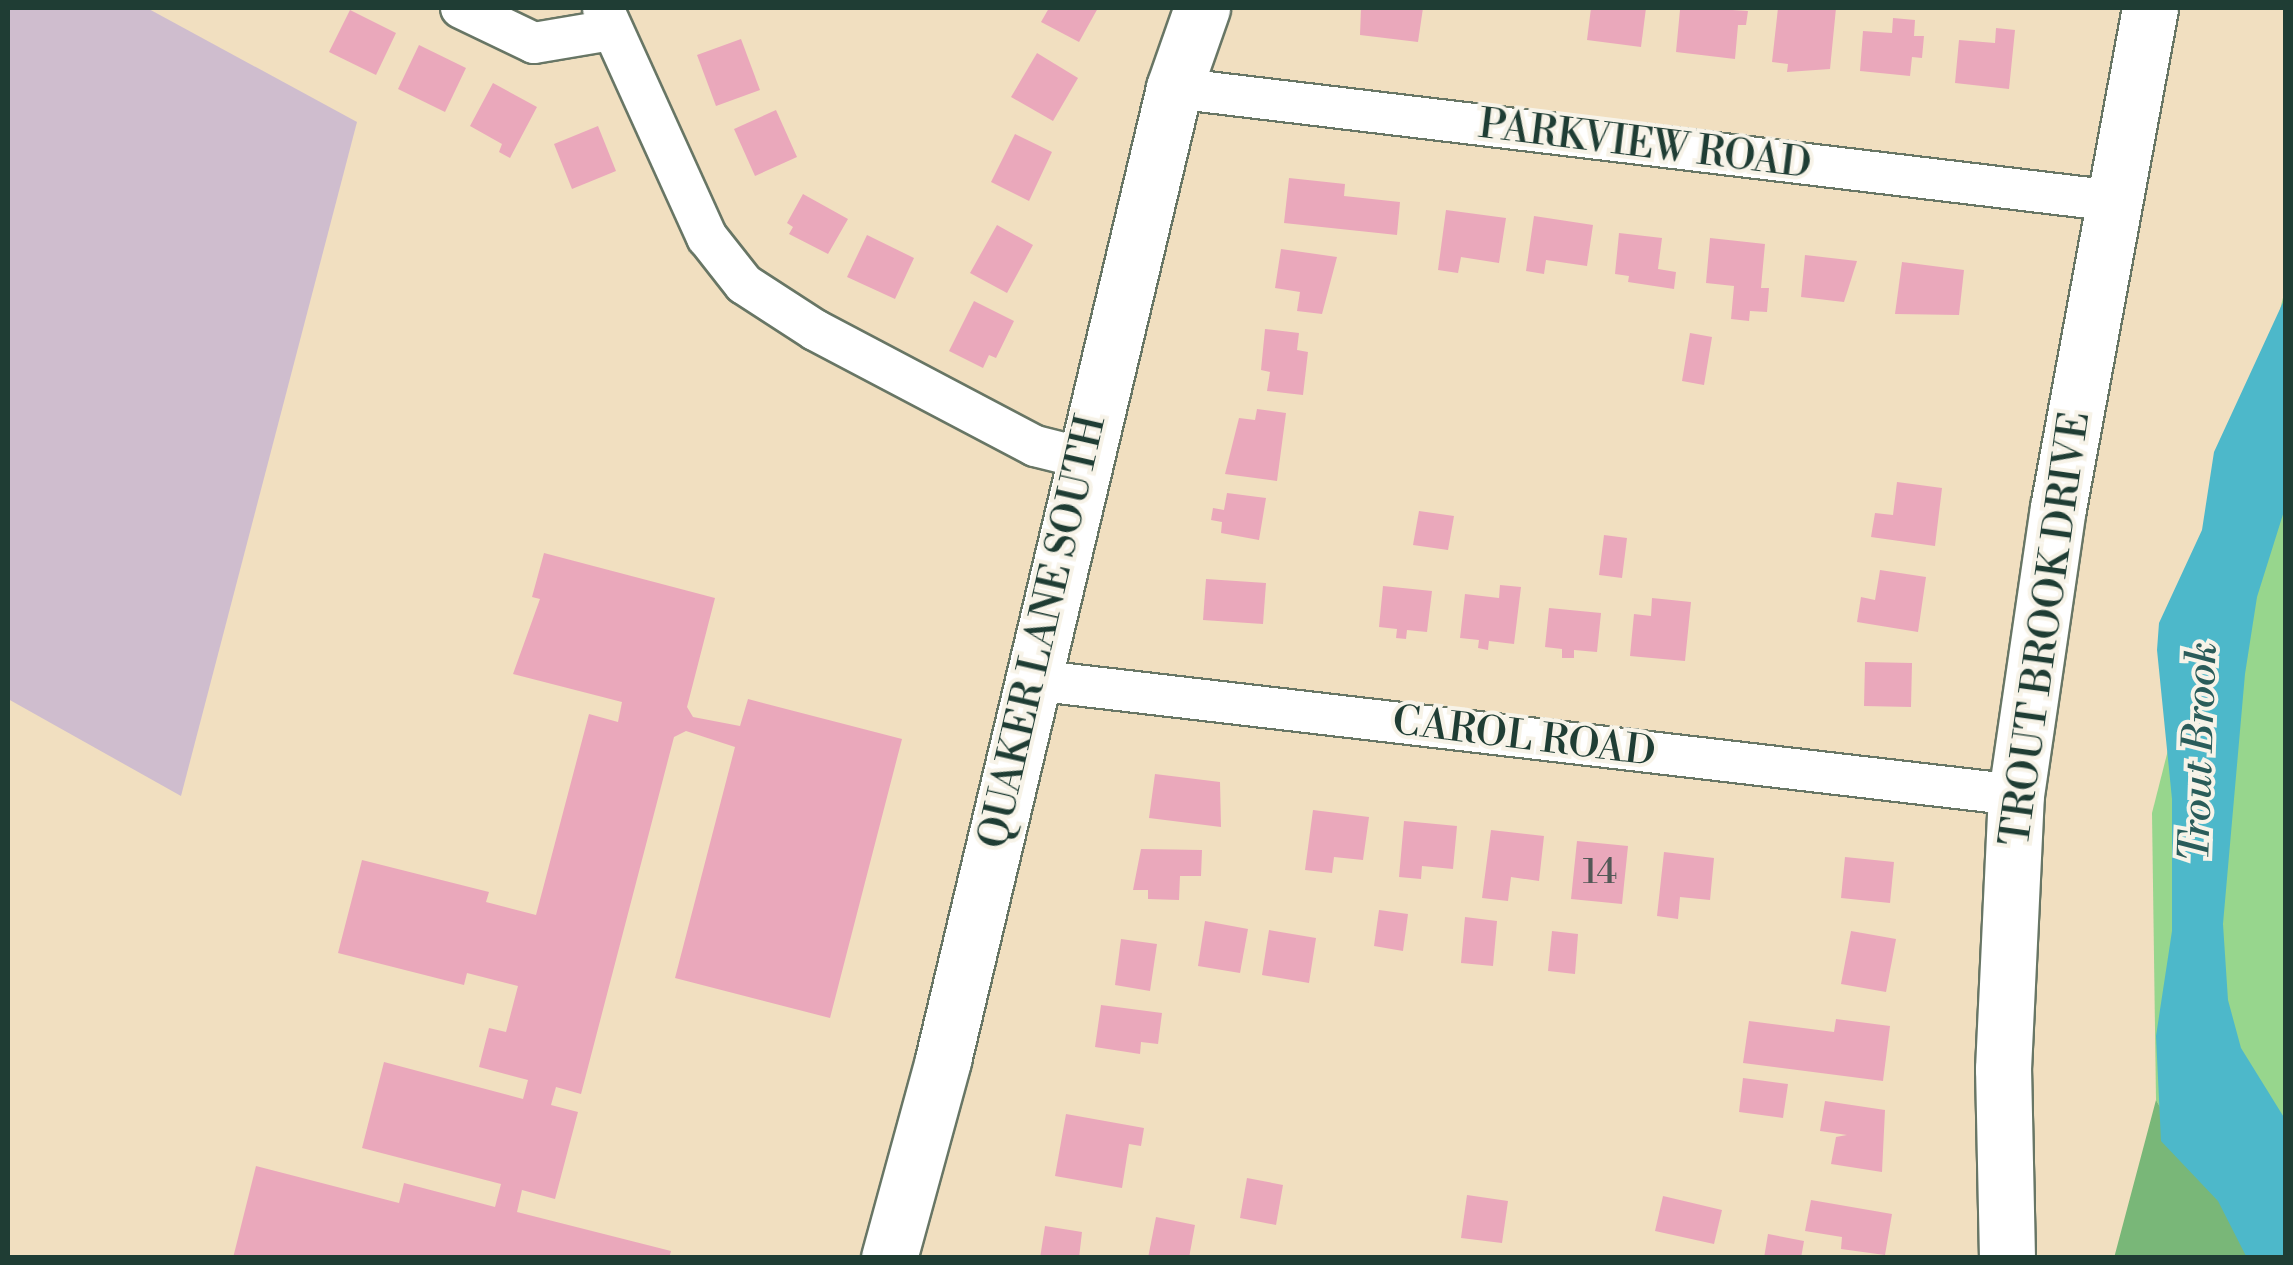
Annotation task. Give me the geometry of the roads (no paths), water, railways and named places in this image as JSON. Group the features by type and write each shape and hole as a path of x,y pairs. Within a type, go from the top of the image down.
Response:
{"main road":[{"name":"QUAKER LANE SOUTH","path":"889,1258 1033,680 1174,88 1202,8"},
{"name":"TROUT BROOK DRIVE","path":"2007,1258 2003,1069 2016,795 2058,508 2150,8"}],"street":[{"path":"461,8 534,43 607,19 707,237 744,284 815,330 1035,446 1083,458"},
{"name":"PARKVIEW ROAD","path":"1174,88 2115,201"},
{"name":"CAROL ROAD","path":"1033,680 2016,795"}],"water":[{"name":"Trout Brook","path":"2285,298 2285,508 2257,597 2245,674 2223,924 2228,1000 2241,1048 2285,1119 2286,1257 2247,1258 2218,1201 2161,1141 2156,1036 2172,931 2172,799 2157,650 2159,623 2202,530 2214,452"}]}
